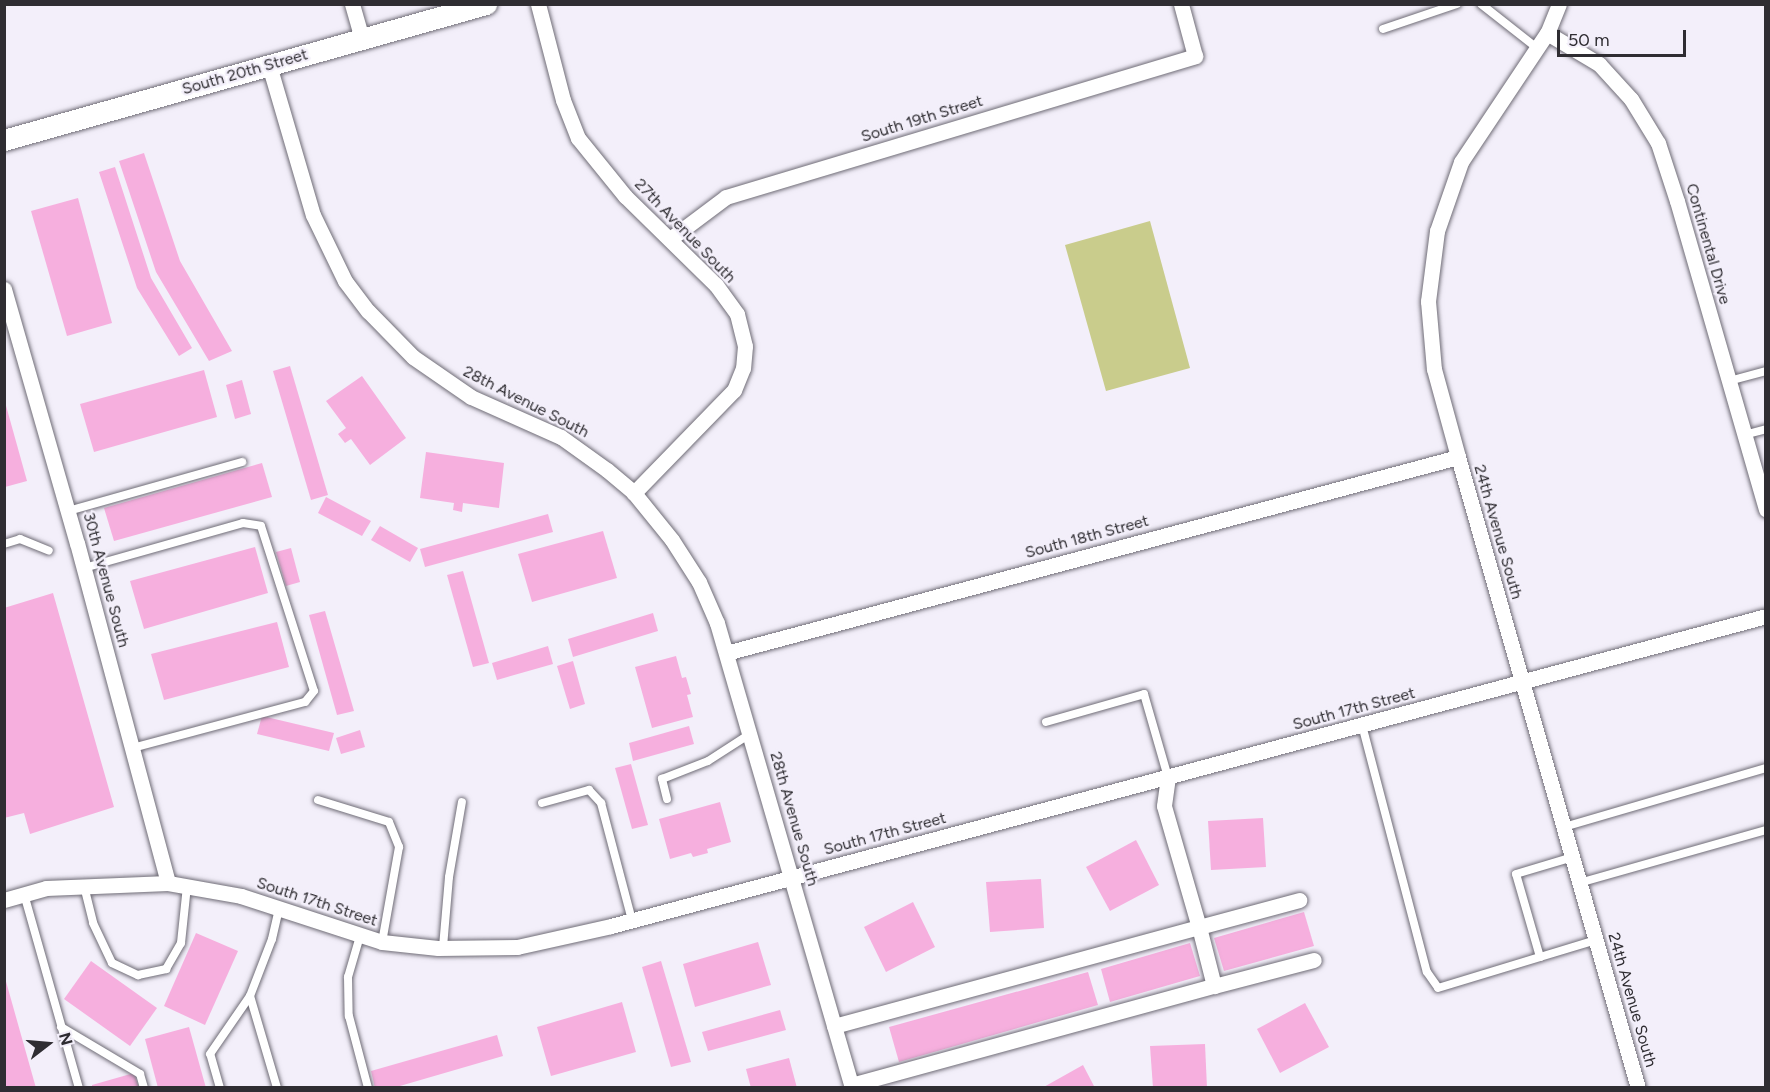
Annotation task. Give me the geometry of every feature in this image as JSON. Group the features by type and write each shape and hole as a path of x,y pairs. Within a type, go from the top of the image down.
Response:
{"street":[{"path":"352,4 362,39"},
{"name":"South 20th Street","path":"4,140 486,4"},
{"name":"27th Avenue South","path":"538,4 563,100 578,138 625,196 716,285 736,314 745,346 742,369 734,390 634,493"},
{"name":"South 19th Street","path":"670,239 698,216 736,194 1195,56 1181,4"},
{"name":"24th Avenue South","path":"1559,4 1547,33 1461,162 1437,231 1428,301 1434,369 1638,1088"},
{"name":"Continental Drive","path":"1547,33 1599,64 1630,99 1658,143 1766,509"},
{"name":"28th Avenue South","path":"269,65 313,215 345,281 368,311 413,357 471,397 561,437 585,452 634,493 672,540 699,582 717,623 851,1086"},
{"name":"30th Avenue South","path":"4,289 84,568 168,883"},
{"name":"South 18th Street","path":"726,653 1458,457"},
{"name":"South 17th Street","path":"4,900 46,888 168,883 241,896 382,942 443,947 517,947 792,878 1766,616"},
{"path":"1168,777 1164,806 1214,986"},
{"path":"834,1026 1299,900"},
{"path":"851,1086 1314,960"}],"lane":[{"path":"1422,4 1425,15"},
{"path":"1383,29 1456,4"},
{"path":"1481,4 1537,48"},
{"path":"1729,381 1766,371"},
{"path":"1744,435 1766,429"},
{"path":"68,511 242,462"},
{"path":"84,568 243,524 261,526 314,691 305,702 132,748"},
{"path":"4,544 20,539 49,551"},
{"path":"1046,722 1144,694 1168,777"},
{"path":"1362,725 1427,972 1438,988 1596,940"},
{"path":"667,799 662,779 708,761 750,734"},
{"path":"1564,827 1766,768"},
{"path":"542,803 589,790 601,803 632,920"},
{"path":"318,800 389,822 399,847 382,942"},
{"path":"443,947 449,877 462,802"},
{"path":"1579,883 1766,830"},
{"path":"1540,957 1516,874 1573,857"},
{"path":"84,885 93,923 112,963 138,975 166,969 181,943 187,886"},
{"path":"24,894 79,1088"},
{"path":"220,1088 210,1054 250,996 272,939 279,908"},
{"path":"360,936 348,976 349,1016 368,1088"},
{"path":"250,996 277,1088"},
{"path":"61,1027 140,1074 144,1088"}],"green space":[{"path":"1150,221 1190,368 1106,391 1065,245"}],"building":[{"path":"144,153 180,261 232,351 209,361 156,272 119,161"},
{"path":"115,167 151,278 192,348 179,356 137,288 99,172"},
{"path":"78,198 112,323 67,336 31,211"},
{"path":"290,366 328,495 311,500 273,371"},
{"path":"204,370 217,417 94,452 80,404"},
{"path":"362,376 406,438 370,465 351,439 345,443 338,434 346,428 326,401"},
{"path":"242,380 251,414 235,419 226,385"},
{"path":"5,402 27,481 5,487"},
{"path":"426,452 504,463 499,508 463,503 462,512 453,510 454,503 420,498"},
{"path":"262,463 272,497 114,541 104,508"},
{"path":"326,497 371,521 362,536 318,513"},
{"path":"548,514 553,532 425,567 420,549"},
{"path":"380,526 418,548 410,562 371,540"},
{"path":"603,531 617,578 532,602 518,554"},
{"path":"255,547 268,593 144,629 130,581"},
{"path":"291,548 300,582 286,586 276,552"},
{"path":"463,571 489,663 473,667 447,575"},
{"path":"53,593 114,807 30,834 24,813 4,818 4,608"},
{"path":"325,611 354,711 337,715 309,615"},
{"path":"653,613 658,631 573,657 568,639"},
{"path":"277,622 289,667 164,700 151,654"},
{"path":"548,646 553,664 497,680 492,663"},
{"path":"676,656 682,678 686,677 691,694 687,695 693,717 652,728 635,667"},
{"path":"573,661 585,704 570,709 557,666"},
{"path":"262,716 334,733 329,751 257,734"},
{"path":"689,726 694,744 633,761 629,743"},
{"path":"360,730 365,747 341,754 336,738"},
{"path":"631,764 648,825 632,829 615,768"},
{"path":"720,802 731,842 707,849 708,853 693,857 691,853 670,859 659,819"},
{"path":"1263,818 1266,867 1211,870 1208,821"},
{"path":"1136,840 1159,885 1110,911 1086,867"},
{"path":"1041,879 1044,928 990,932 986,882"},
{"path":"913,902 935,947 886,972 864,927"},
{"path":"1304,912 1314,946 1224,971 1214,938"},
{"path":"196,933 238,951 205,1025 164,1006"},
{"path":"758,942 771,985 695,1007 683,964"},
{"path":"1190,943 1200,976 1110,1002 1101,969"},
{"path":"91,961 157,1008 130,1046 64,999"},
{"path":"661,961 691,1062 671,1067 642,967"},
{"path":"1088,972 1098,1005 899,1062 889,1027"},
{"path":"5,978 36,1088 4,1088"},
{"path":"622,1002 636,1052 551,1076 537,1027"},
{"path":"1305,1003 1329,1047 1280,1073 1257,1029"},
{"path":"780,1010 786,1030 708,1051 702,1032"},
{"path":"189,1027 206,1088 158,1088 145,1039"},
{"path":"497,1035 503,1056 393,1088 375,1088 371,1071"},
{"path":"1205,1044 1207,1088 1153,1088 1150,1046"},
{"path":"789,1058 797,1088 751,1088 746,1069"},
{"path":"1083,1065 1095,1088 1042,1088"},
{"path":"134,1073 139,1088 92,1088 92,1085"}]}
